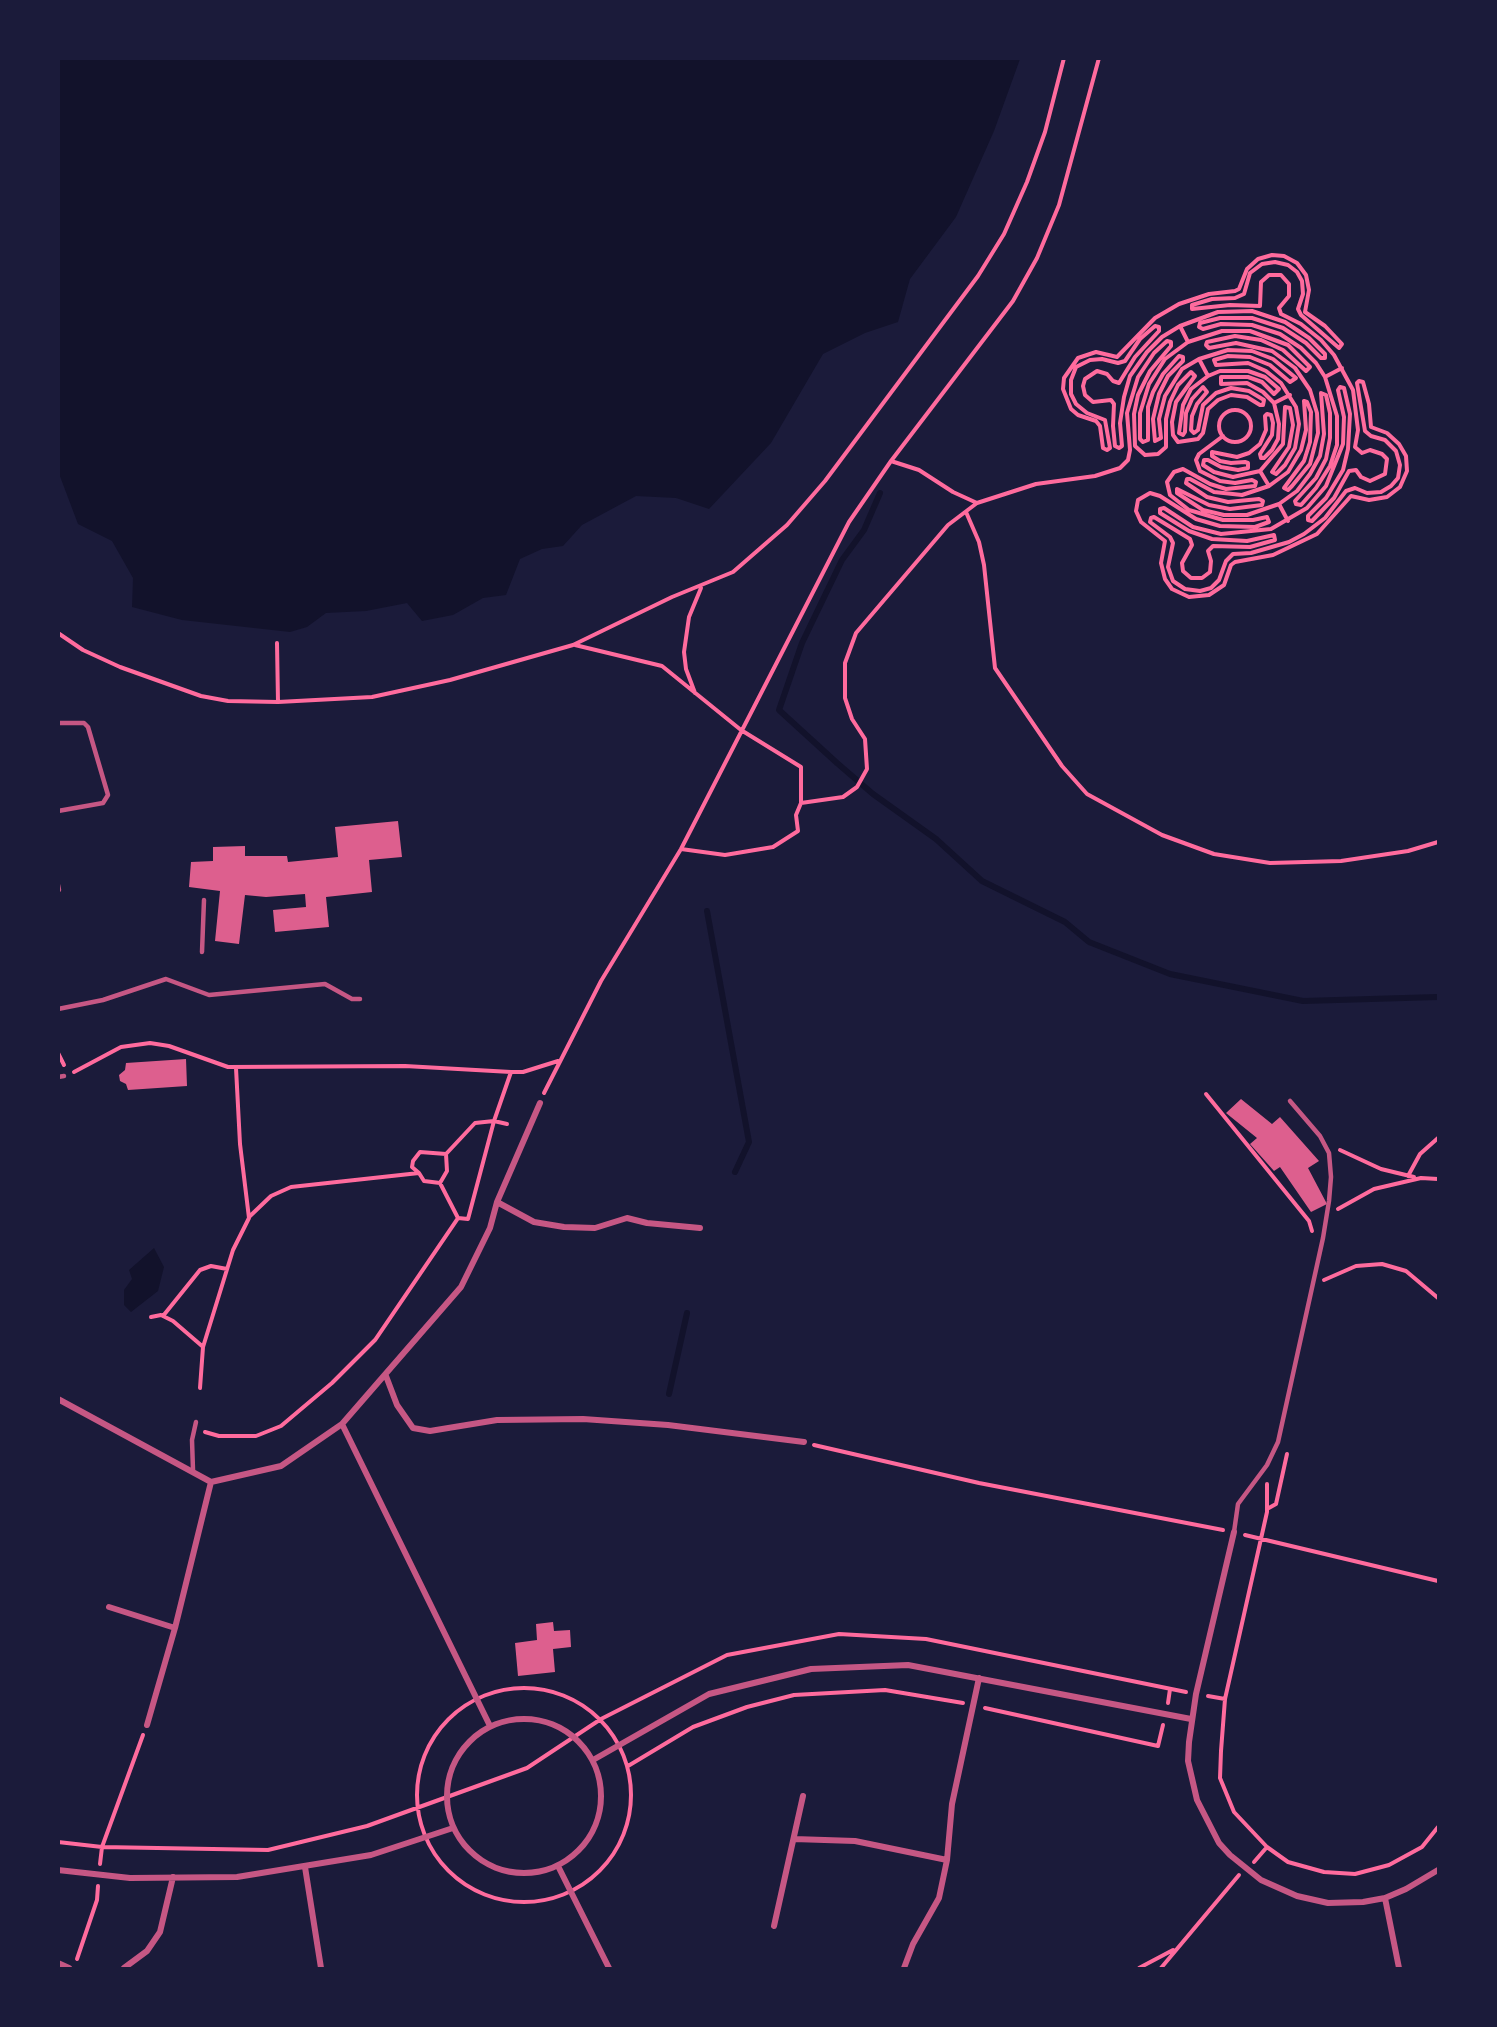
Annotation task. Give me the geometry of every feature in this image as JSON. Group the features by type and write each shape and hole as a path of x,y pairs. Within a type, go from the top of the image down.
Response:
{"street":[{"path":"58,1400 212,1482 281,1466 342,1424 461,1287 486,1238 497,1202 540,1102"},
{"path":"497,1202 534,1222 564,1227 595,1228 627,1218 647,1223 700,1228"},
{"path":"386,1376 397,1405 413,1428 430,1431 497,1420 583,1419 668,1425 804,1442"},
{"path":"342,1424 490,1726"},
{"path":"147,1725 175,1628 212,1482"},
{"path":"1234,1532 1191,1719 1188,1761 1197,1800 1219,1843 1248,1870 1279,1890 1310,1900 1345,1903 1385,1898 1406,1889 1438,1870"},
{"path":"109,1608 175,1628"},
{"path":"593,1760 709,1694 811,1669 908,1665 1191,1719"},
{"path":"904,1968 913,1944 939,1898 947,1860 952,1804 979,1678"},
{"path":"534,1719 556,1725 574,1737 593,1760 601,1790 598,1820 583,1847 558,1866 539,1873 518,1874 498,1870 479,1860 464,1846 453,1828 446,1799 453,1764 463,1749 490,1726 512,1720 534,1719"},
{"path":"774,1926 803,1796"},
{"path":"58,1870 130,1878 237,1877 371,1856 453,1828"},
{"path":"794,1839 855,1842 947,1860"},
{"path":"558,1866 609,1968"},
{"path":"305,1867 321,1968"},
{"path":"124,1968 147,1951 160,1932 173,1877"},
{"path":"1385,1898 1399,1968"},
{"path":"58,1963 69,1968"}],"lane":[{"path":"58,723 77,722 84,723 88,727 108,795 103,803 58,811"},
{"path":"58,885 59,890"},
{"path":"202,951 204,900"},
{"path":"58,1009 103,1000 166,979 209,995 325,984 352,999 360,999"},
{"path":"1234,1532 1238,1504 1267,1465 1279,1436 1327,1218 1331,1162 1325,1146 1290,1101"},
{"path":"193,1470 192,1440 196,1422"}],"path":[{"path":"58,633 83,650 164,684 228,701 278,702 372,697 450,680 573,645 672,597 733,573 787,525 825,481 949,318 1004,234 1027,182 1045,132 1064,58"},
{"path":"540,1102 558,1060 602,981 681,849 849,522 891,461 1013,301 1037,258 1059,205 1099,58"},
{"path":"801,803 843,797 857,787 867,769 865,739 852,719 846,698 845,663 856,633 948,525 977,503 1036,484 1095,476 1120,468 1128,460 1130,450 1127,413 1138,377 1154,354 1167,341 1171,342 1171,346 1149,370 1138,394 1133,435 1136,446 1145,455 1158,454 1166,447 1166,419 1170,402 1178,385 1191,372 1195,376 1176,402 1172,422 1173,435 1178,442 1198,440 1203,433 1208,410 1218,400 1231,395 1247,397 1263,405 1264,400 1249,391 1231,388 1216,393 1203,405 1198,430 1194,433 1191,430 1192,416 1197,404 1207,392 1203,387 1192,399 1183,435 1179,433 1183,405 1191,389 1208,376 1230,370 1248,371 1265,377 1279,389 1278,393 1274,394 1262,382 1248,377 1221,377 1221,384 1247,383 1263,392 1274,404 1280,424 1278,439 1264,459 1260,454 1267,446 1273,423 1271,415 1267,414 1265,416 1266,430 1260,444 1249,453 1238,457 1212,452 1212,456 1220,461 1245,462 1248,463 1248,468 1238,470 1221,467 1208,460 1204,460 1203,465 1214,472 1233,477 1260,471 1283,444 1285,407 1290,408 1293,425 1288,447 1272,472 1276,474 1285,465 1295,448 1299,424 1290,395 1266,371 1248,363 1212,363 1214,360 1228,356 1250,357 1270,365 1290,382 1296,378 1273,359 1252,351 1228,350 1199,359 1182,369 1165,396 1159,419 1161,438 1155,441 1153,419 1159,394 1168,376 1183,361 1183,357 1179,356 1162,374 1148,407 1148,440 1143,442 1140,439 1140,413 1149,384 1165,359 1188,342 1222,331 1250,331 1288,345 1310,367 1306,371 1283,350 1261,340 1235,336 1207,342 1206,345 1209,348 1236,343 1272,351 1295,368 1310,390 1317,413 1318,432 1310,464 1288,490 1284,488 1304,461 1310,442 1311,412 1304,400 1306,430 1301,450 1288,472 1269,486 1242,495 1214,492 1187,479 1186,483 1207,497 1228,502 1263,501 1262,505 1240,508 1209,505 1181,489 1178,489 1177,493 1203,510 1224,514 1247,514 1279,504 1297,491 1320,456 1324,434 1321,393 1326,395 1330,413 1330,438 1326,459 1316,478 1295,501 1296,504 1300,505 1316,488 1330,466 1337,446 1337,416 1325,376 1316,363 1280,334 1252,325 1221,324 1203,329 1199,327 1200,323 1220,318 1252,318 1283,328 1306,343 1321,358 1325,358 1325,354 1309,338 1285,322 1252,311 1218,312 1196,318 1162,337 1147,352 1130,376 1120,423 1122,446 1119,448 1115,446 1114,404 1111,400 1094,402 1085,395 1083,386 1085,379 1097,371 1107,374 1119,383 1135,357 1160,331 1159,327 1155,326 1140,339 1125,361 1118,363 1102,359 1090,360 1076,367 1071,380 1071,394 1076,404 1087,413 1106,420 1110,448 1103,448 1100,426 1096,421 1078,415 1066,400 1063,389 1064,378 1070,367 1087,354 1096,352 1117,357 1155,318 1179,304 1239,289 1247,269 1258,259 1272,255 1284,256 1297,263 1306,275 1309,290 1305,312 1325,326 1342,344 1339,348 1301,315 1298,309 1303,294 1302,281 1297,272 1282,263 1262,264 1250,273 1244,294 1212,299 1192,305 1192,309 1195,311 1230,305 1260,306 1262,282 1269,275 1281,275 1290,284 1289,296 1279,308 1281,315 1301,324 1321,340 1342,368 1353,390 1358,430 1355,447 1357,452 1370,450 1382,454 1387,459 1385,474 1378,480 1370,481 1361,477 1356,470 1349,471 1334,498 1312,521 1308,520 1308,516 1326,498 1343,470 1348,449 1350,414 1344,388 1340,387 1338,390 1344,417 1343,444 1335,469 1326,486 1307,508 1288,521 1260,531 1221,534 1193,526 1164,508 1160,509 1160,513 1189,531 1212,538 1247,541 1274,535 1275,540 1250,547 1213,546 1208,551 1211,561 1210,572 1202,578 1191,578 1184,571 1182,562 1192,545 1190,539 1154,517 1150,522 1170,537 1173,543 1168,567 1173,581 1185,589 1200,591 1211,588 1219,580 1226,561 1233,554 1251,553 1290,542 1325,518 1346,491 1354,488 1367,493 1381,492 1391,486 1398,478 1401,465 1396,451 1385,440 1371,436 1365,430 1357,383 1359,381 1363,382 1371,428 1387,433 1400,444 1406,456 1407,471 1400,487 1387,497 1370,500 1351,496 1317,534 1295,547 1273,555 1235,562 1224,585 1209,595 1190,597 1172,589 1165,579 1161,564 1165,541 1141,522 1136,511 1138,500 1150,494 1160,496 1196,519 1220,526 1255,527 1269,522 1267,516 1253,520 1223,520 1189,510 1170,495 1167,482 1174,472 1184,469 1210,484 1226,489 1255,486 1256,482 1252,480 1235,483 1220,481 1200,471 1196,460 1199,454 1223,436"},
{"path":"1179,326 1188,342"},
{"path":"1199,359 1208,376"},
{"path":"1325,376 1342,368"},
{"path":"1274,404 1290,395"},
{"path":"1237,410 1247,415 1251,429 1246,438 1231,441 1223,436 1220,421 1227,412 1237,410"},
{"path":"891,461 919,470 952,492 977,503"},
{"path":"1260,471 1269,486"},
{"path":"1279,504 1288,521"},
{"path":"966,512 979,542 984,565 994,668 1062,766 1087,794 1162,835 1214,854 1270,863 1341,861 1408,851 1438,842"},
{"path":"696,694 686,669 684,652 690,617 701,587"},
{"path":"277,643 278,702"},
{"path":"573,645 662,666 741,730 801,766 801,803 796,815 798,831 773,847 725,855 681,849"},
{"path":"61,1076 85,1069 107,1052 140,1044 169,1046 228,1067 405,1066 523,1072 558,1060"},
{"path":"236,1067 240,1144 249,1218"},
{"path":"458,1218 468,1220 494,1121 511,1072"},
{"path":"1206,1094 1309,1221 1315,1241"},
{"path":"440,1182 447,1171 446,1154 475,1123 494,1121 507,1124"},
{"path":"1408,1177 1420,1154 1438,1138"},
{"path":"1325,1146 1381,1169 1408,1177 1438,1179"},
{"path":"440,1182 424,1181 412,1167 413,1161 420,1152 446,1154"},
{"path":"200,1388 203,1347 242,1227 271,1196 291,1187 419,1173"},
{"path":"1327,1218 1348,1201 1374,1189 1421,1178"},
{"path":"440,1182 458,1218"},
{"path":"192,1440 204,1431 219,1437 256,1436 281,1426 296,1414 375,1340 458,1218"},
{"path":"1313,1285 1356,1266 1382,1264 1406,1271 1438,1298"},
{"path":"163,1316 200,1270 211,1266 227,1269"},
{"path":"151,1317 163,1316 182,1327 203,1347"},
{"path":"1267,1510 1276,1504 1290,1438 1279,1436"},
{"path":"804,1442 979,1483 1234,1532 1438,1581"},
{"path":"1267,1465 1267,1510 1225,1699 1220,1778 1234,1812 1266,1847 1288,1862 1324,1872 1355,1874 1389,1865 1422,1847 1438,1827"},
{"path":"520,1688 543,1689 565,1696 601,1719 620,1743 628,1766 631,1807 627,1827 619,1846 593,1878 570,1893 535,1902 513,1902 491,1897 454,1876 439,1860 425,1838 416,1792 424,1754 445,1722 459,1709 479,1700 497,1691 520,1688"},
{"path":"628,1766 693,1727 747,1707 794,1695 885,1690 973,1705 1158,1746 1170,1689"},
{"path":"74,1968 97,1900 102,1847 147,1725"},
{"path":"1161,1968 1239,1875 1248,1870 1266,1847"},
{"path":"1139,1968 1174,1950"}],"shaded area":[{"path":"59,58 1020,59 994,131 956,217 910,279 898,322 865,333 823,354 771,443 709,509 676,498 636,496 582,525 563,546 542,549 520,559 506,595 483,598 453,615 422,621 407,603 366,611 326,613 307,627 290,632 182,620 132,607 133,578 112,541 78,524 58,471"},
{"path":"154,1248 164,1267 158,1291 131,1312 124,1305 124,1290 132,1279 129,1270"}],"building":[{"path":"398,821 402,857 369,860 372,892 326,897 329,927 275,932 273,910 306,907 305,894 266,897 245,895 239,944 215,941 220,891 189,887 191,862 213,861 213,847 245,846 245,856 287,856 288,862 338,857 335,827"},
{"path":"186,1059 187,1086 128,1090 126,1084 120,1081 119,1075 125,1070 126,1063"},
{"path":"1241,1099 1272,1124 1280,1117 1319,1161 1308,1168 1327,1204 1311,1212 1280,1167 1274,1171 1250,1144 1257,1138 1226,1113"},
{"path":"553,1622 554,1631 570,1630 571,1647 553,1649 555,1672 518,1676 515,1643 537,1640 536,1624"}],"waterway":[{"path":"880,493 864,530 842,560 802,643 779,710 837,763 873,794 936,839 982,881 1065,922 1089,942 1170,974 1303,1001 1438,997"},
{"path":"707,911 749,1142 735,1172"},
{"path":"669,1394 687,1313"}]}
